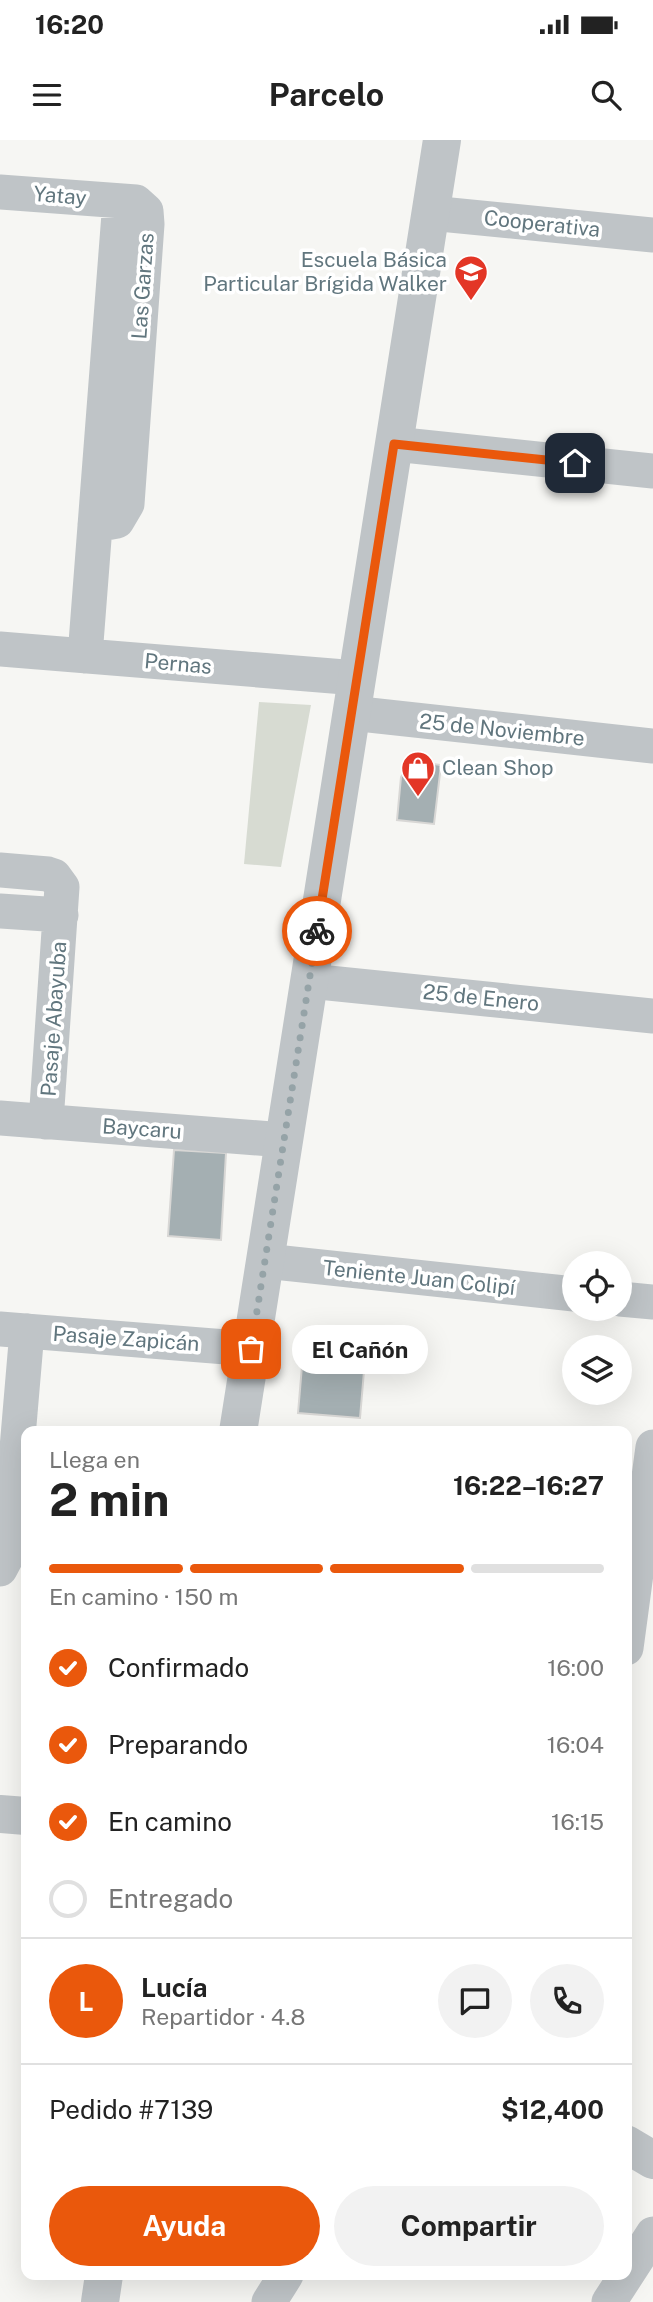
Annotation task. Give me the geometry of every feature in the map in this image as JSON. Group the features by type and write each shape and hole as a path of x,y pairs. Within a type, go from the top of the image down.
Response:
{"street":[{"path":"239,1426 442,140"},
{"name":"Yatay","path":"0,191 120,201"},
{"name":"Las Garzas","path":"85,656 120,201"},
{"name":"Cooperativa","path":"430,213 653,235"},
{"path":"394,444 653,471"},
{"name":"Pernas","path":"0,649 85,656 354,696"},
{"name":"25 de Noviembre","path":"354,696 653,746"},
{"name":"Pasaje Abayuba","path":"0,870 54,876 62,887 46,1122"},
{"name":"Pasaje Abayuba","path":"0,911 61,915"},
{"name":"25 de Enero","path":"309,981 653,1016"},
{"name":"Baycaru","path":"0,1118 284,1140"},
{"name":"Teniente Juan Colipí","path":"265,1261 562,1293"},
{"path":"632,1299 653,1302"},
{"path":"3,1548 14,1330"},
{"name":"Pasaje Zapicán","path":"14,1330 251,1349"},
{"path":"632,1603 653,1447"},
{"path":"0,1814 21,1816"},
{"path":"632,2148 653,2160"},
{"path":"632,2266 653,2234"},
{"path":"100,2302 103,2280"},
{"path":"269,2302 283,2280"},
{"path":"609,2302 623,2280"}],"shaded area":[{"path":"259,702 311,705 281,867 244,864"}],"building":[{"name":"Clean Shop","path":"411,761 441,765 434,824 397,820 401,777"},
{"path":"174,1150 226,1153 221,1240 168,1236"},
{"path":"302,1366 364,1371 360,1418 298,1413"}],"way so far":[{"path":"251,1349 317,931"}],"place":[{"name":"Escuela Básica Particular Brígida Walker","path":"471,302"},
{"name":"Clean Shop","path":"418,798"},
{"name":"El Cañón","path":"251,1349"}],"route":[{"path":"317,931 394,444 575,463"}]}
